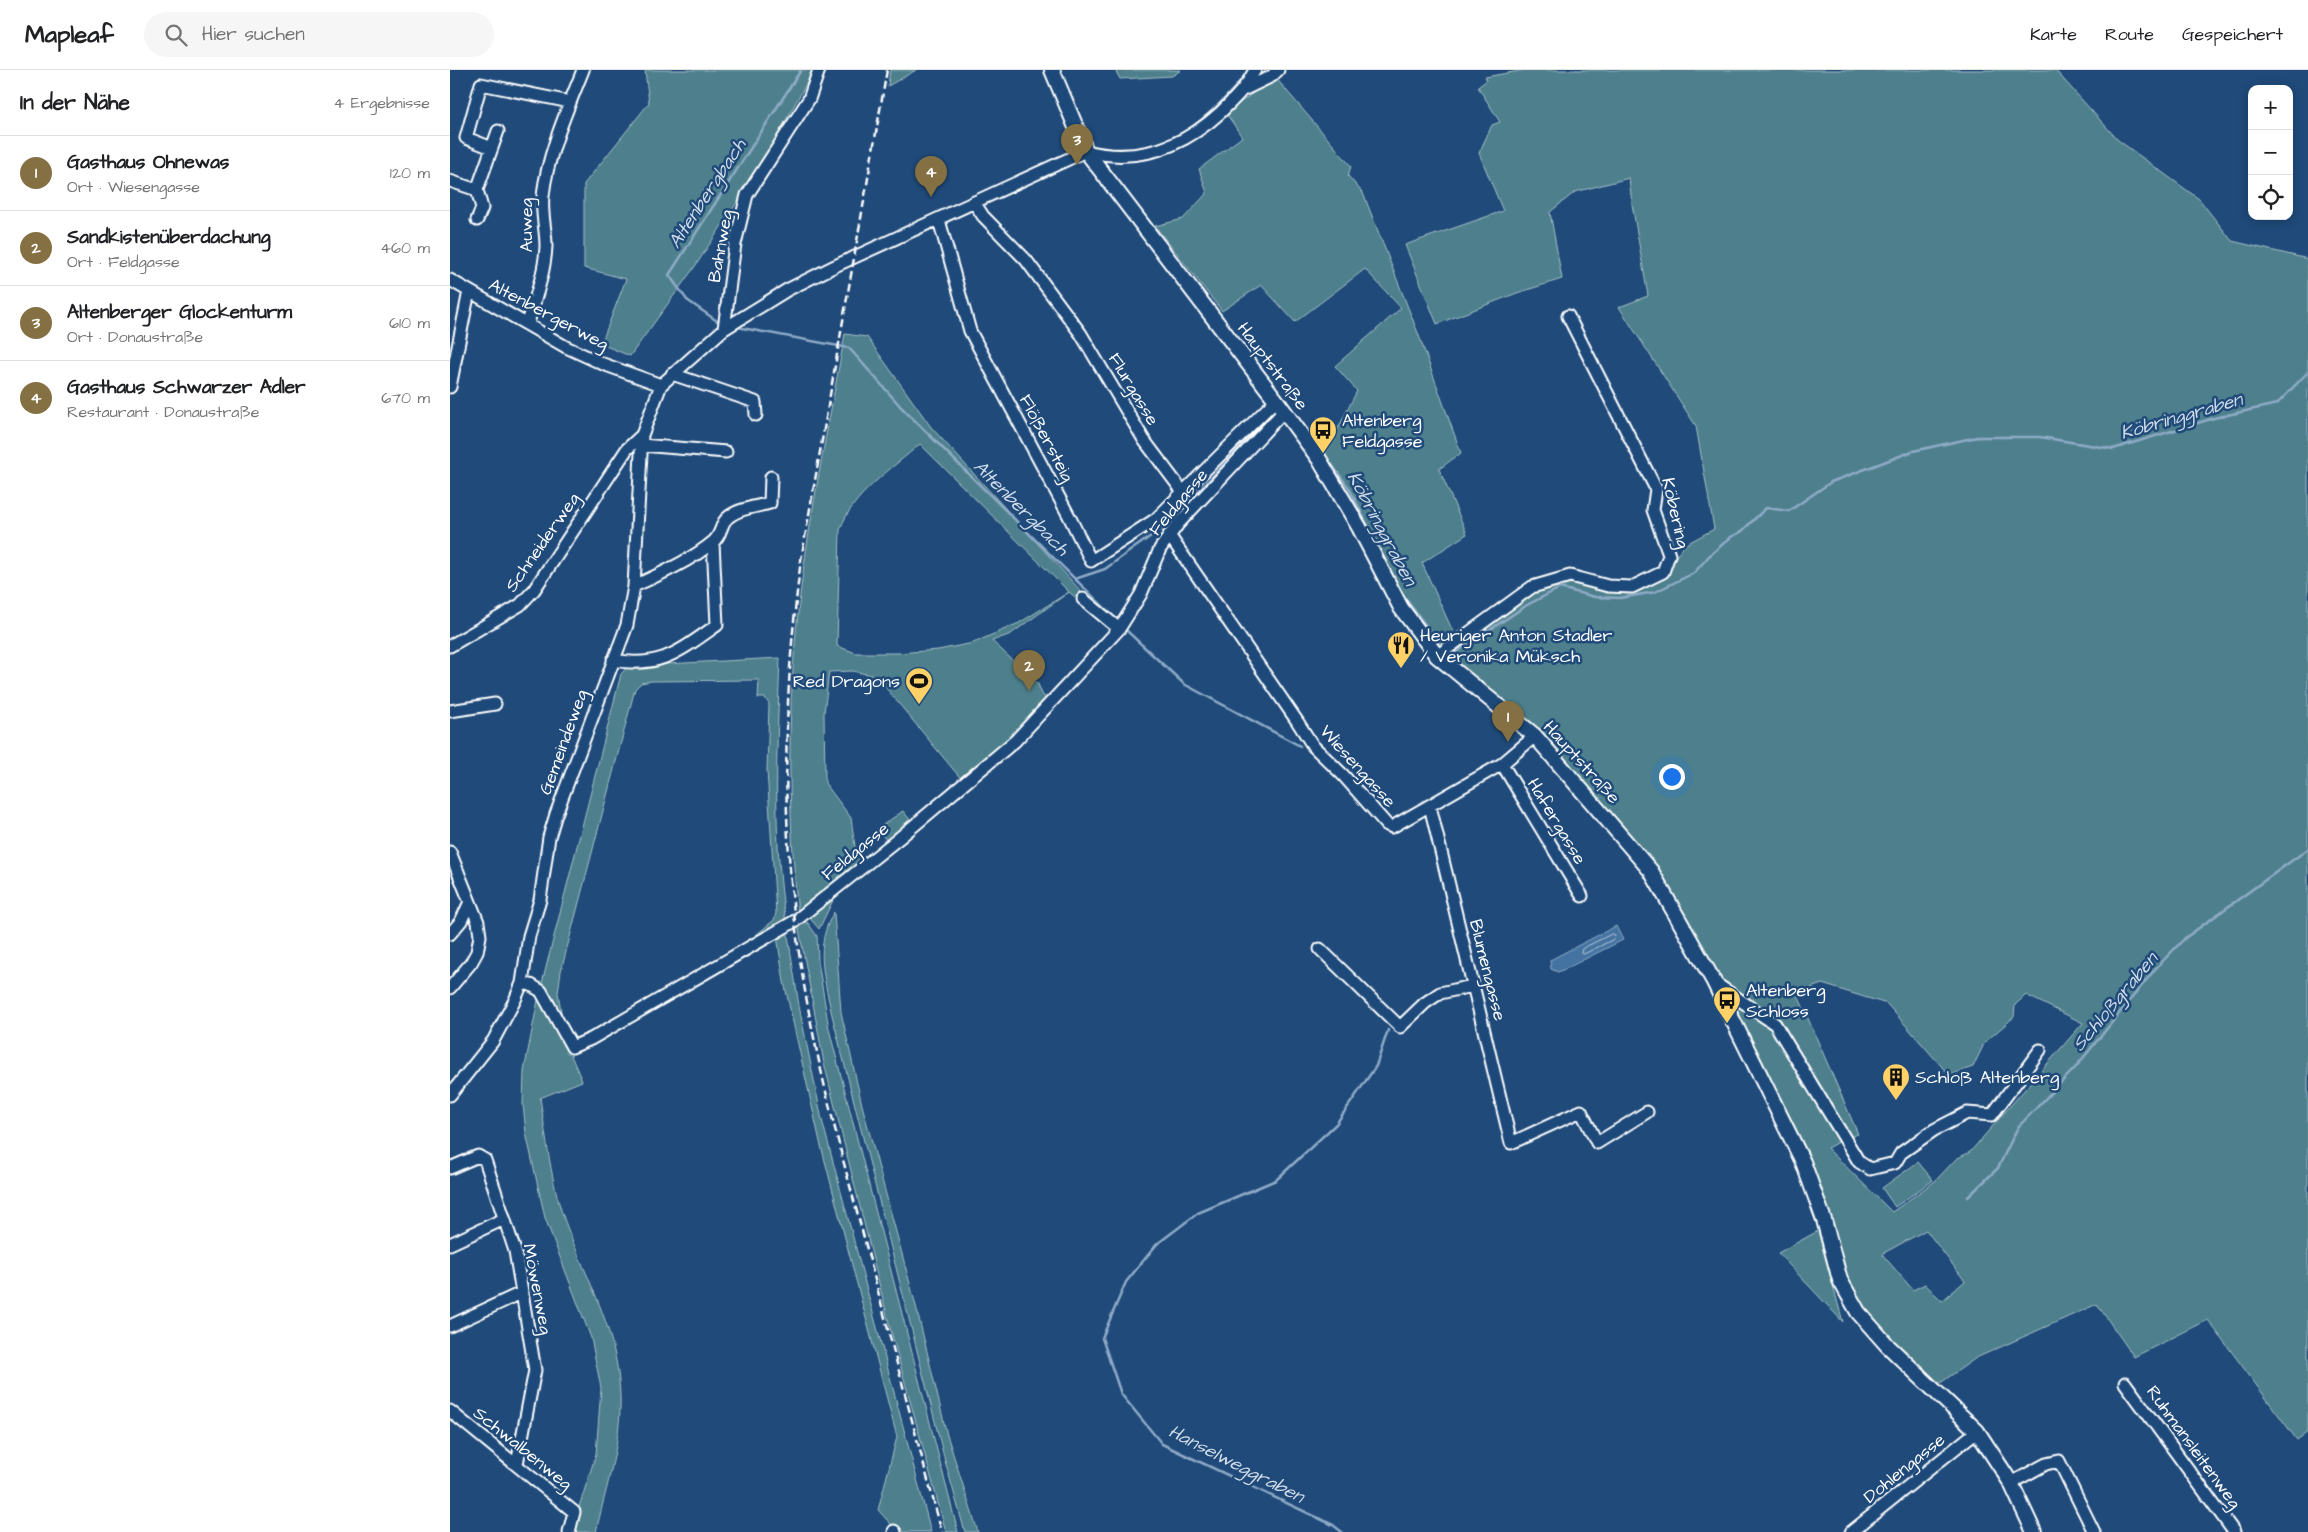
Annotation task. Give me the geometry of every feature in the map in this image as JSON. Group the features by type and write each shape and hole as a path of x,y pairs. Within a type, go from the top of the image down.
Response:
{"main road":[{"name":"Hauptstraße","path":"1052,70 1086,151 1281,406 1332,480 1402,608 1437,656 1535,736 1651,871 1714,982 1803,1162 1824,1220 1840,1280 1858,1312 1894,1352 1978,1431 2011,1483 2034,1532"}],"street":[{"name":"Auweg","path":"528,323 542,277 546,247 542,203 545,183 570,102 583,70"},
{"name":"Bahnweg","path":"724,329 735,244 748,195 809,99 819,70"},
{"path":"1245,89 1255,70"},
{"path":"661,385 724,329 787,290 1086,151 1102,155 1124,155 1147,153 1170,147 1210,122 1245,89 1272,76 1278,70"},
{"path":"492,148 466,138 481,84 570,102"},
{"path":"476,220 482,208 477,190 498,131"},
{"path":"450,181 477,190"},
{"name":"Flurgasse","path":"974,202 983,216 1026,260 1081,334 1144,440 1183,492"},
{"name":"Flößersteig","path":"939,220 970,332 1069,516 1091,562 1156,519 1183,492"},
{"name":"Altenbergerweg","path":"450,280 528,323 566,347 603,364 661,385"},
{"path":"450,387 469,291"},
{"name":"Köbering","path":"1437,656 1532,588 1570,576 1608,586 1632,587 1663,572 1668,563 1670,555 1653,510 1656,489 1568,316"},
{"path":"672,374 755,402 756,415"},
{"name":"Gemeindeweg","path":"450,1095 493,1041 522,983 529,936 540,900 550,837 556,814 627,626 634,586 641,440 661,385"},
{"path":"1183,492 1281,406"},
{"name":"Feldgasse","path":"522,983 531,985 541,991 572,1047 591,1039 803,915 898,839 1015,741 1119,629 1141,594 1169,535 1281,406"},
{"path":"641,440 726,452"},
{"name":"Schneiderweg","path":"450,646 520,605 534,590 627,449 641,440"},
{"path":"634,586 662,574 713,542 721,533 724,522 731,514 770,504 771,477"},
{"name":"Wiesengasse","path":"1169,535 1298,721 1312,746 1343,775 1387,825 1392,827 1502,764 1535,736"},
{"path":"613,660 639,663 660,660 717,625 713,542"},
{"path":"1083,599 1119,629"},
{"path":"450,711 495,704"},
{"name":"Hafergasse","path":"1502,764 1582,896"},
{"name":"Blumengasse","path":"1430,806 1512,1143 1581,1111 1597,1143 1647,1112"},
{"path":"450,852 480,929 480,944 471,963 450,988"},
{"path":"450,934 461,921 469,904"},
{"path":"1320,949 1400,1027 1425,1003 1440,993 1473,986"},
{"path":"1714,982 1775,1024 1859,1162 1870,1169 1895,1163 1901,1153 1966,1113 1992,1115 2040,1050"},
{"name":"Möwenweg","path":"450,1168 478,1156 485,1160 515,1251 535,1370 517,1464"},
{"path":"450,1244 504,1219"},
{"path":"450,1326 521,1293"},
{"name":"Ruhmansleitenweg","path":"2125,1383 2234,1532"},
{"name":"Schwalbenweg","path":"450,1412 517,1464 574,1512 569,1532"},
{"name":"Dohlengasse","path":"1851,1532 1978,1431"},
{"path":"2011,1483 2046,1464 2059,1461 2094,1532"}],"green space":[{"path":"645,70 814,70 755,175 696,265 630,356 601,344 626,279 584,268 584,184 649,103"},
{"path":"890,70 916,70 888,86"},
{"path":"1115,70 1181,70 1172,76 1120,79"},
{"path":"1525,70 2055,70 2118,140 2199,199 2232,241 2308,259 2308,1432 2297,1440 2208,1320 2134,1357 2097,1304 1976,1358 1939,1384 1893,1343 1866,1310 1847,1275 1813,1176 1723,990 1773,1027 1842,1140 1827,1148 1892,1212 1935,1181 1956,1159 1970,1152 2083,1023 2026,995 2015,1005 2014,1017 1985,1042 1973,1067 1949,1075 1887,1004 1822,984 1797,993 1858,1134 1847,1138 1778,1022 1717,980 1654,866 1537,735 1443,656 1539,589 1571,579 1634,591 1654,583 1686,544 1714,529 1696,426 1619,307 1648,296 1629,178 1575,192 1550,212 1562,279 1517,293 1437,324 1405,245 1503,211 1479,153 1492,125 1500,122 1478,87 1487,80 1485,77","holes":["1926,1230 1965,1281 1942,1301 1925,1284 1913,1290 1882,1254"]},
{"path":"1275,77 1351,166 1348,176 1363,193 1418,333 1461,453 1439,469 1467,534 1422,563 1454,634 1437,648 1395,588 1324,456 1357,391 1335,366 1401,308 1365,269 1295,322 1261,285 1222,311 1155,226 1183,219 1207,193 1199,169 1242,137 1226,113"},
{"path":"845,334 867,337 931,427 1081,591 1075,597 1069,592 1011,634 992,641 1038,684 1042,694 1048,700 962,780 876,676 852,671 829,672 824,713 825,783 851,818 855,847 864,861 798,915 790,792 791,701 796,628 807,543","holes":["920,444 1069,592 1019,623 973,643 938,650 856,653 837,646 840,530 846,517 863,494"]},
{"path":"780,658 777,824 786,923 745,944 774,920 776,913 767,770 769,704 765,698 758,698 759,680 652,681 641,683 635,689 561,971 558,993 564,1028 541,987 621,674 628,666"},
{"path":"903,811 911,821 887,841 877,829"},
{"path":"838,890 819,929 807,915"},
{"path":"834,912 841,1012 862,1105 916,1306 947,1435 978,1532 965,1532 945,1461 831,1011 822,961 822,949 824,936"},
{"path":"802,920 808,923 817,936 818,961 829,1029 958,1532 946,1532 891,1331 824,1063 798,924"},
{"path":"787,929 799,1006 822,1120 931,1532 898,1532 878,1510 897,1437 820,1142 784,982 777,936"},
{"path":"539,995 563,1037 582,1081 540,1098 557,1196 569,1233 606,1322 617,1369 620,1394 616,1446 596,1532 571,1532 596,1454 601,1388 591,1338 545,1218 526,1133 523,1104 524,1071"},
{"path":"1918,1162 1933,1180 1895,1207 1882,1188"},
{"path":"1818,1231 1843,1322 1778,1253"}],"water":[{"path":"1616,926 1623,940 1558,972 1551,969 1550,960"}],"waterway":[{"name":"Altenbergbach","path":"717,321 687,300 669,275 801,70"},
{"name":"Altenbergbach","path":"1182,134 1218,105 1249,70"},
{"name":"Altenbergbach","path":"737,327 849,348 902,408 1075,579 1105,569 1169,523 1271,413"},
{"name":"Köbringgraben","path":"1455,653 1527,605 1560,588 1595,597 1620,598 1655,592 1694,573 1709,556 1731,537 1741,532 1766,508 1789,511 1831,482 1913,451 1977,437 2040,437 2113,449 2214,418 2277,404 2308,372"},
{"name":"Köbringgraben","path":"1285,401 1349,488 1402,594 1439,643"},
{"name":"Hanselweggraben","path":"1075,579 1117,620"},
{"name":"Hanselweggraben","path":"1127,631 1184,684 1300,746"},
{"name":"Schloßgraben","path":"1968,1197 1998,1168 2018,1127 2075,1068 2156,968 2185,938 2308,849"},
{"name":"Hanselweggraben","path":"1342,1532 1333,1525 1162,1444 1121,1394 1102,1338 1126,1282 1157,1244 1198,1213 1276,1180 1336,1124 1376,1066 1388,1030"}],"railway":[{"path":"887,70 801,560 789,688 786,774 787,817 789,860 798,945 804,987 821,1070 942,1532"}],"place":[{"name":"Altenberger Glockenturm","path":"1077,165"},
{"name":"Gasthaus Schwarzer Adler","path":"931,197"},
{"name":"Altenberg Feldgasse","path":"1323,454"},
{"name":"Heuriger Anton Stadler / Veronika Müksch","path":"1401,669"},
{"name":"Sandkistenüberdachung","path":"1029,691"},
{"name":"Red Dragons","path":"919,705"},
{"name":"Gasthaus Ohnewas","path":"1508,742"},
{"name":"Altenberg Schloss","path":"1727,1024"},
{"name":"Schloß Altenberg","path":"1896,1101"}]}
